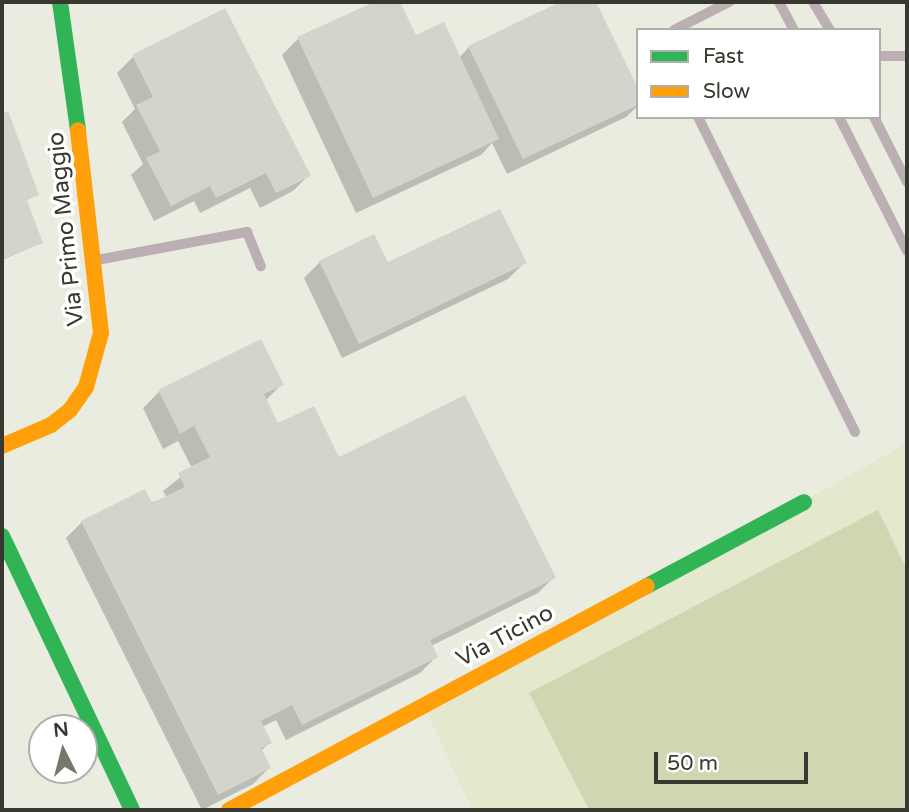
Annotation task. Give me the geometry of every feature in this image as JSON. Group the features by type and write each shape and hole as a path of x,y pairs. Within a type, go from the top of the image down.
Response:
{"street":[{"name":"Via Primo Maggio","path":"2,446 57,421 86,387 98,352 103,314 61,2"},
{"name":"Via Ticino","path":"229,810 804,502"},
{"path":"2,536 132,810"}],"lane":[{"path":"678,28 729,2"},
{"path":"779,2 793,28"},
{"path":"813,2 829,28"},
{"path":"881,56 907,56"},
{"path":"699,119 855,432"},
{"path":"840,119 907,251"},
{"path":"875,119 907,182"},
{"path":"96,260 247,232 261,266"}],"green space":[{"path":"907,443 907,570 878,511 529,693 589,810 472,810 428,714"},
{"path":"878,510 907,570 907,810 589,810 529,693"}],"building":[{"path":"374,2 400,2 416,35 444,22 499,139 373,198 297,37"},
{"path":"560,2 596,2 636,84 636,106 523,159 468,46"},
{"path":"225,8 311,176 276,193 266,173 216,198 210,186 171,206 146,158 160,151 136,105 153,97 132,55"},
{"path":"8,111 39,195 27,200 43,243 2,259 2,114"},
{"path":"500,209 527,263 359,344 319,261 374,234 388,262"},
{"path":"261,339 284,385 264,394 278,423 314,406 339,457 465,395 556,578 430,640 438,657 302,725 292,705 261,721 272,743 261,748 271,768 218,795 81,521 145,489 152,503 185,487 178,473 210,457 194,426 180,434 158,390"}],"traffic: fast":[{"path":"60,2 78,130"},
{"path":"647,586 804,502"},
{"path":"2,536 132,810"}],"traffic: slow":[{"path":"2,446 51,425 70,410 86,387 101,333 78,130"},
{"path":"229,810 647,586"}]}
